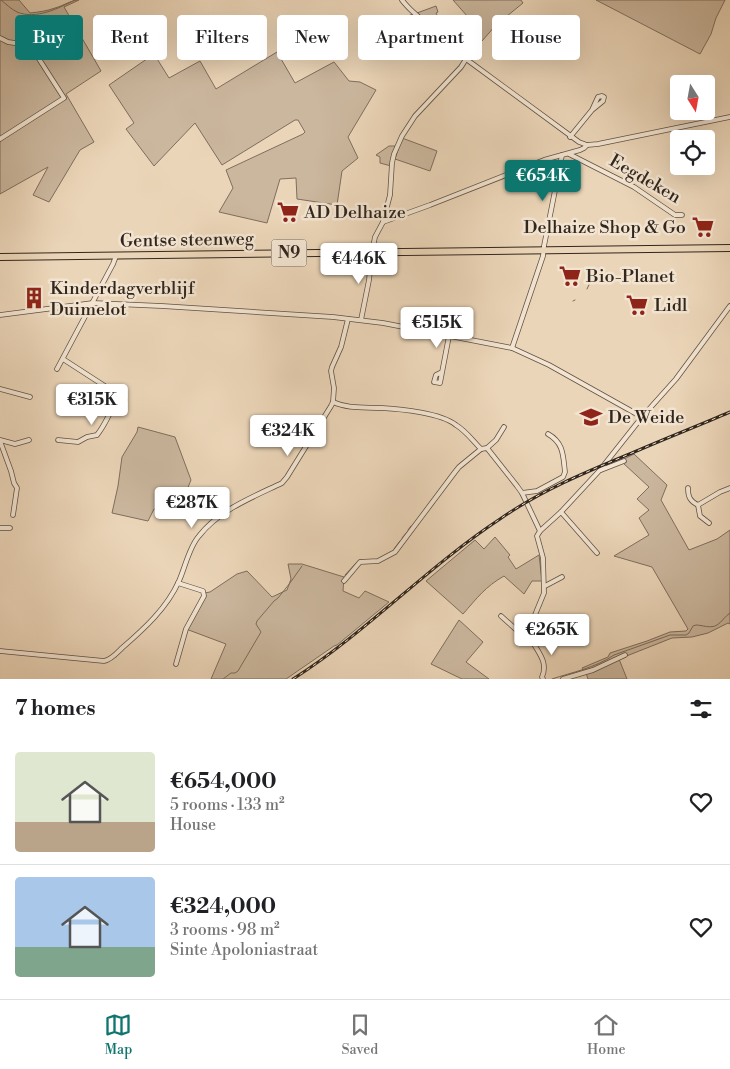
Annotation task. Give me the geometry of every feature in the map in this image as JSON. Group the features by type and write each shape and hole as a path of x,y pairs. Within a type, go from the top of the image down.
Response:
{"main road":[{"name":"Gentse steenweg","path":"0,257 614,250 713,248 721,245 730,247"}],"street":[{"path":"402,0 416,15"},
{"path":"0,38 8,42 28,45 32,48 64,98 0,139"},
{"path":"361,320 375,237 383,222 390,195 392,163 396,147 417,114 466,60 570,137 587,145 730,116"},
{"path":"570,137 592,110"},
{"path":"383,222 525,167 580,150 587,145"},
{"name":"Eegdeken","path":"568,153 634,187 675,215 682,215"},
{"path":"512,348 544,251 562,155"},
{"path":"57,369 116,256"},
{"path":"0,315 93,302 361,320 512,348 560,370 642,417"},
{"path":"542,678 544,670 542,658 530,635 530,627 544,593 542,558 537,536 600,470 642,417 676,379 730,306"},
{"path":"0,651 107,660 137,636 167,601 178,583 194,543 200,534 212,522 231,509 285,481 333,402 334,383 331,371 341,347 348,319"},
{"path":"442,372 449,336"},
{"path":"63,359 114,392 116,396 125,400"},
{"path":"0,389 30,397"},
{"path":"58,440 78,442 87,437 97,435 116,400 116,396"},
{"path":"333,402 352,407 398,409 447,420 456,424 481,449"},
{"path":"345,579 360,562 378,561 395,552 459,466 481,449 487,448 496,440 504,427"},
{"path":"522,493 537,491 565,475 562,450 553,437 548,434"},
{"path":"0,440 15,444 29,440"},
{"path":"0,440 17,488 13,515"},
{"path":"487,448 522,493 540,531"},
{"path":"600,470 624,461"},
{"path":"688,488 690,499 698,505 700,516 709,523"},
{"path":"698,505 730,488"},
{"path":"561,512 597,553"},
{"path":"0,528 10,528"},
{"path":"544,586 562,578"},
{"path":"176,664 186,629 204,596 203,592 178,583"},
{"path":"501,616 524,636 530,635"},
{"path":"563,679 593,670 625,655"}],"shaded area":[{"path":"0,0 19,0 30,13 49,10 79,0 64,7 69,15 15,15 15,60 83,60 83,40 101,71 66,94 94,142 80,150 49,202 33,195 48,167 0,194"},
{"path":"453,0 521,0 523,3 508,15 492,15 492,30 482,41 482,15 466,15"},
{"path":"596,0 725,0 711,34 700,54"},
{"path":"436,6 438,12 436,13 437,15 420,15 417,13"},
{"path":"277,52 277,60 282,60 295,83 334,62 349,81 360,82 376,90 348,137 358,158 342,171 337,205 297,199 296,178 280,179 267,223 219,212 233,188 226,170 303,134 305,132 298,120 295,120 222,165 195,123 154,166 126,129 134,123 109,85 145,60 158,60 169,78 200,61 216,89 264,60 267,60 267,58"},
{"path":"402,138 437,151 430,171 395,159"},
{"path":"389,146 395,146 391,166 380,163 380,157 376,155"},
{"path":"138,427 175,437 191,480 180,507 170,504 168,512 154,509 148,521 112,513 122,457"},
{"path":"634,454 667,485 661,500 689,550 717,539 730,530 730,624 728,623 708,633 692,637 672,638 619,659 627,679 588,679 582,668 608,657 610,653 670,632 686,631 688,629 652,567 614,556 649,535 639,518 649,510 637,499 649,487 623,463 625,462 624,459"},
{"path":"495,537 510,555 508,557 516,569 539,555 542,581 532,581 524,594 504,576 486,589 463,614 426,581 475,540 484,549"},
{"path":"288,564 302,564 344,577 343,591 359,598 365,591 389,602 337,645 286,679 211,679 226,644 186,629 204,593 210,592 237,574 247,571 272,597 287,590 291,579"},
{"path":"459,620 483,642 466,662 489,679 462,679 431,664"}],"waterway":[{"path":"1,0 17,12 32,15 47,12 75,0"},
{"path":"587,289 595,272"},
{"path":"408,530 411,526"},
{"path":"402,538 408,531"},
{"path":"394,549 400,541"},
{"path":"345,575 359,560 369,560"},
{"path":"223,679 231,673 238,671 261,632 256,624 257,621 278,598 302,566"},
{"path":"552,679 592,666 614,655 670,635 686,635 696,625 715,626 730,613"}],"railway":[{"path":"293,679 346,641 473,538 516,508 550,489 585,473 730,412"}],"place":[{"name":"AD Delhaize","path":"288,212"},
{"name":"Delhaize Shop & Go","path":"703,227"},
{"name":"Bio-Planet","path":"570,276"},
{"name":"Kinderdagverblijf Duimelot","path":"34,298"},
{"name":"Lidl","path":"637,305"},
{"name":"De Weide","path":"591,417"}]}
